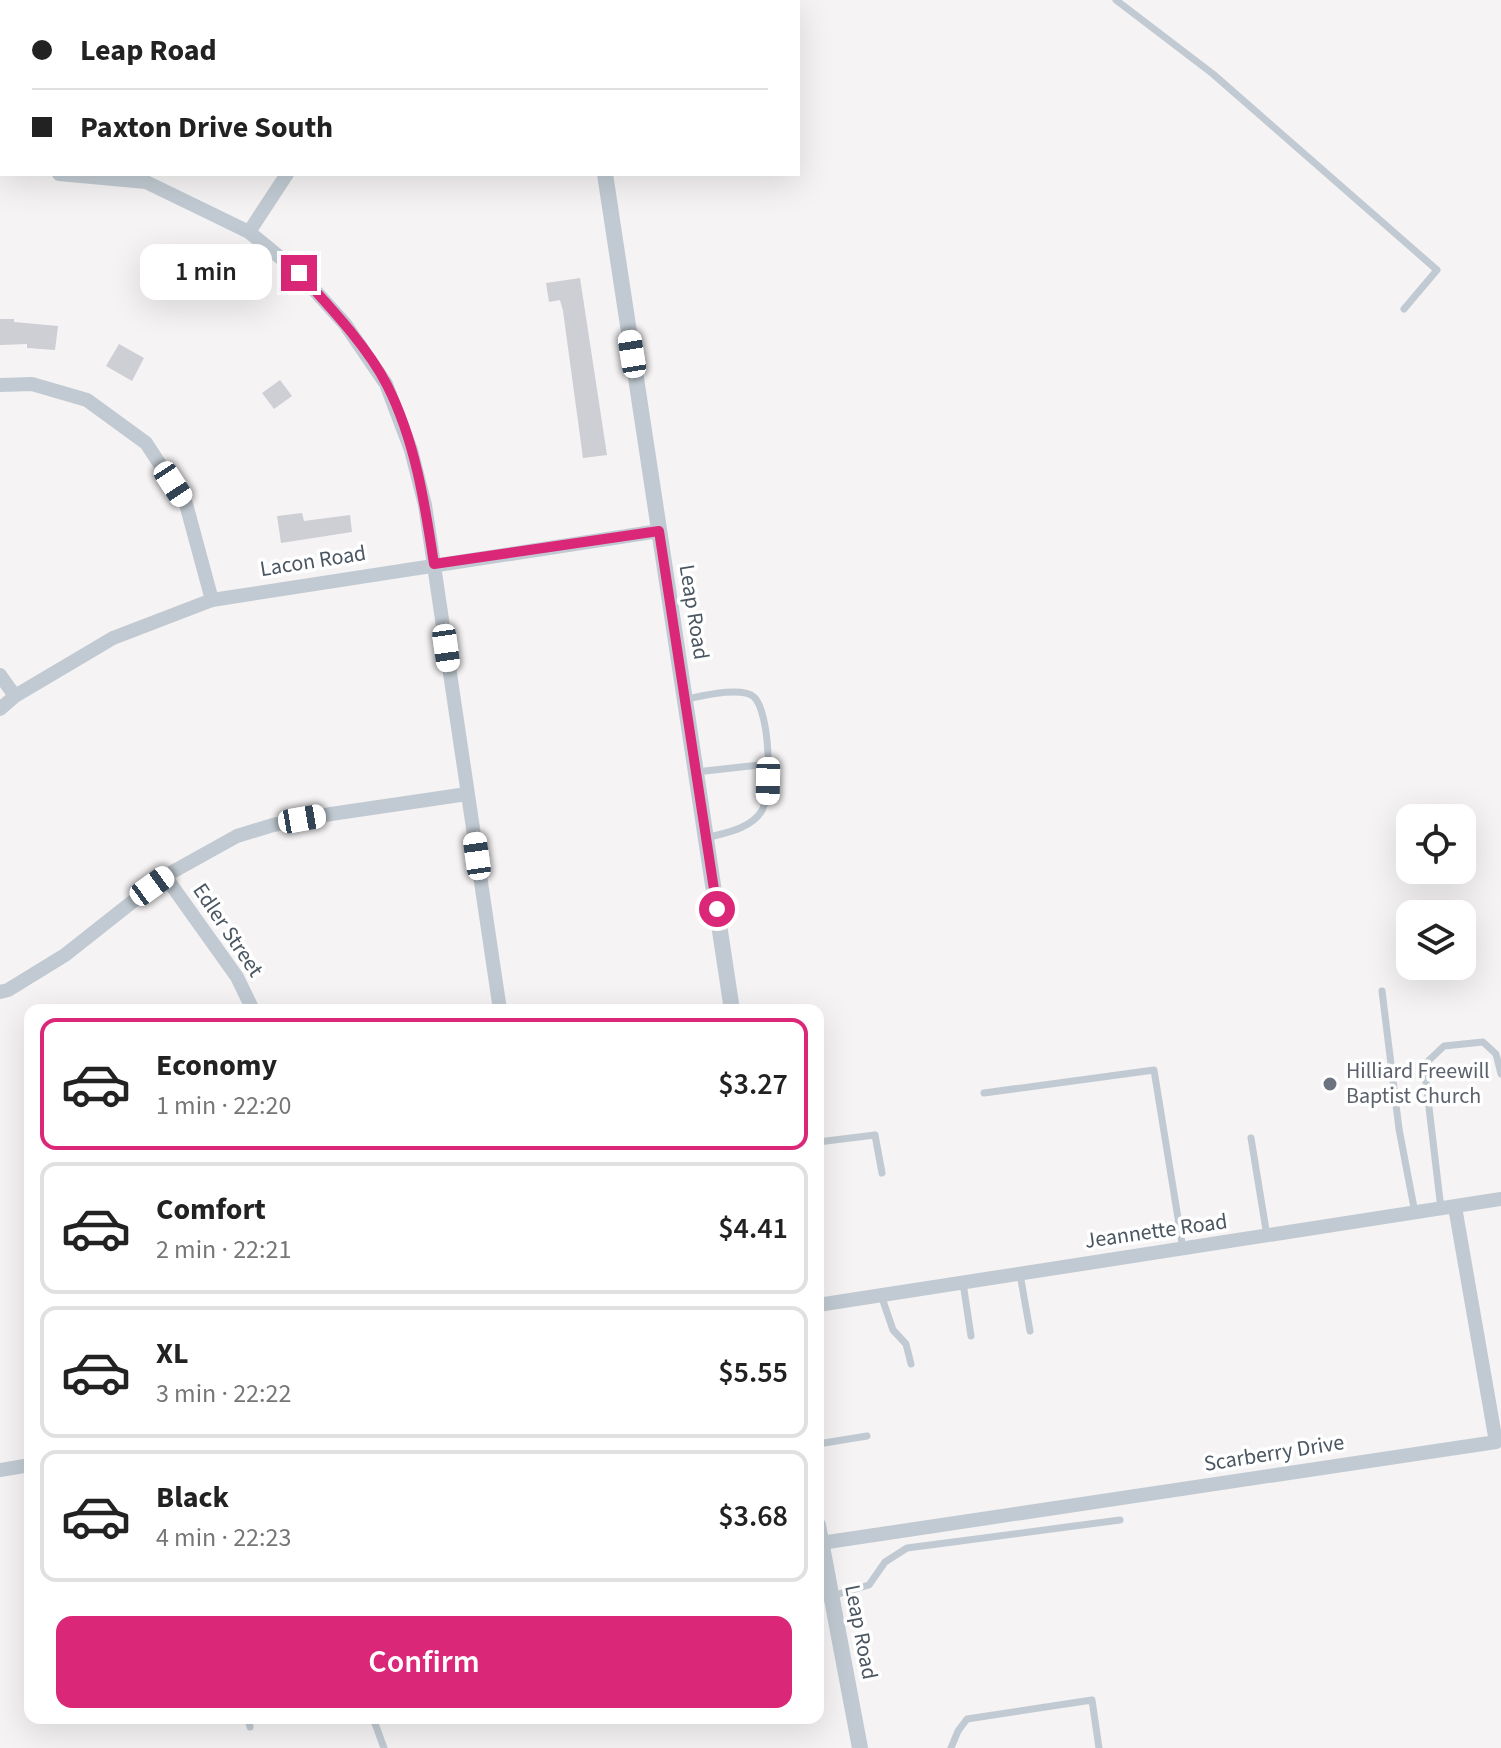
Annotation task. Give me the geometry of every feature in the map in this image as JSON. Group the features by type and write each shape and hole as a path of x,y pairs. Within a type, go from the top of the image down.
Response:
{"street":[{"path":"81,176 146,182 249,232 299,273 345,324 386,384 411,450 425,505 499,1004"},
{"path":"249,232 286,176"},
{"name":"Leap Road","path":"605,176 731,1004"},
{"path":"0,385 32,384 87,400 146,443 186,504 212,600"},
{"name":"Lacon Road","path":"0,709 15,696 113,638 212,600 659,531"},
{"path":"0,675 15,696"},
{"path":"0,992 65,955 165,876 237,836 273,825 467,794"},
{"name":"Edler Street","path":"165,876 237,977 250,1004"},
{"name":"Jeannette Road","path":"824,1304 1501,1199"},
{"name":"Scarberry Drive","path":"824,1543 1496,1442 1448,1208"},
{"path":"0,1470 24,1466"},
{"name":"Leap Road","path":"825,1598 860,1748"}],"lane":[{"path":"1116,0 1213,74 1437,270 1404,309"},
{"path":"685,699 743,692 754,697 761,711 768,764 768,797 760,814 740,828 706,838"},
{"path":"696,772 768,764"},
{"path":"1382,991 1399,1129 1415,1213"},
{"path":"1448,1208 1424,1065 1444,1046 1483,1042 1496,1054 1501,1074"},
{"path":"984,1093 1154,1070 1183,1249"},
{"path":"824,1141 875,1135 882,1173"},
{"path":"1251,1138 1267,1236"},
{"path":"1020,1272 1030,1331"},
{"path":"963,1281 971,1336"},
{"path":"881,1293 893,1330 906,1344 911,1364"},
{"path":"824,1443 867,1436"},
{"path":"825,1598 869,1585 885,1562 907,1548 1120,1520"},
{"path":"951,1748 967,1719 1092,1700 1099,1748"},
{"path":"375,1724 384,1748"}],"building":[{"path":"580,278 607,455 583,458 563,311 560,300 549,302 546,283"},
{"path":"0,319 58,326 55,350 27,348 27,344 0,345"},
{"path":"119,344 144,358 132,381 106,366"},
{"path":"280,380 292,396 274,409 262,393"},
{"path":"302,513 304,521 350,515 352,532 281,543 277,516"}],"place":[{"name":"Hilliard Freewill Baptist Church","path":"1330,1084"}],"route":[{"path":"299,273 345,324 386,384 411,450 425,505 434,564 659,531 717,909"}]}
